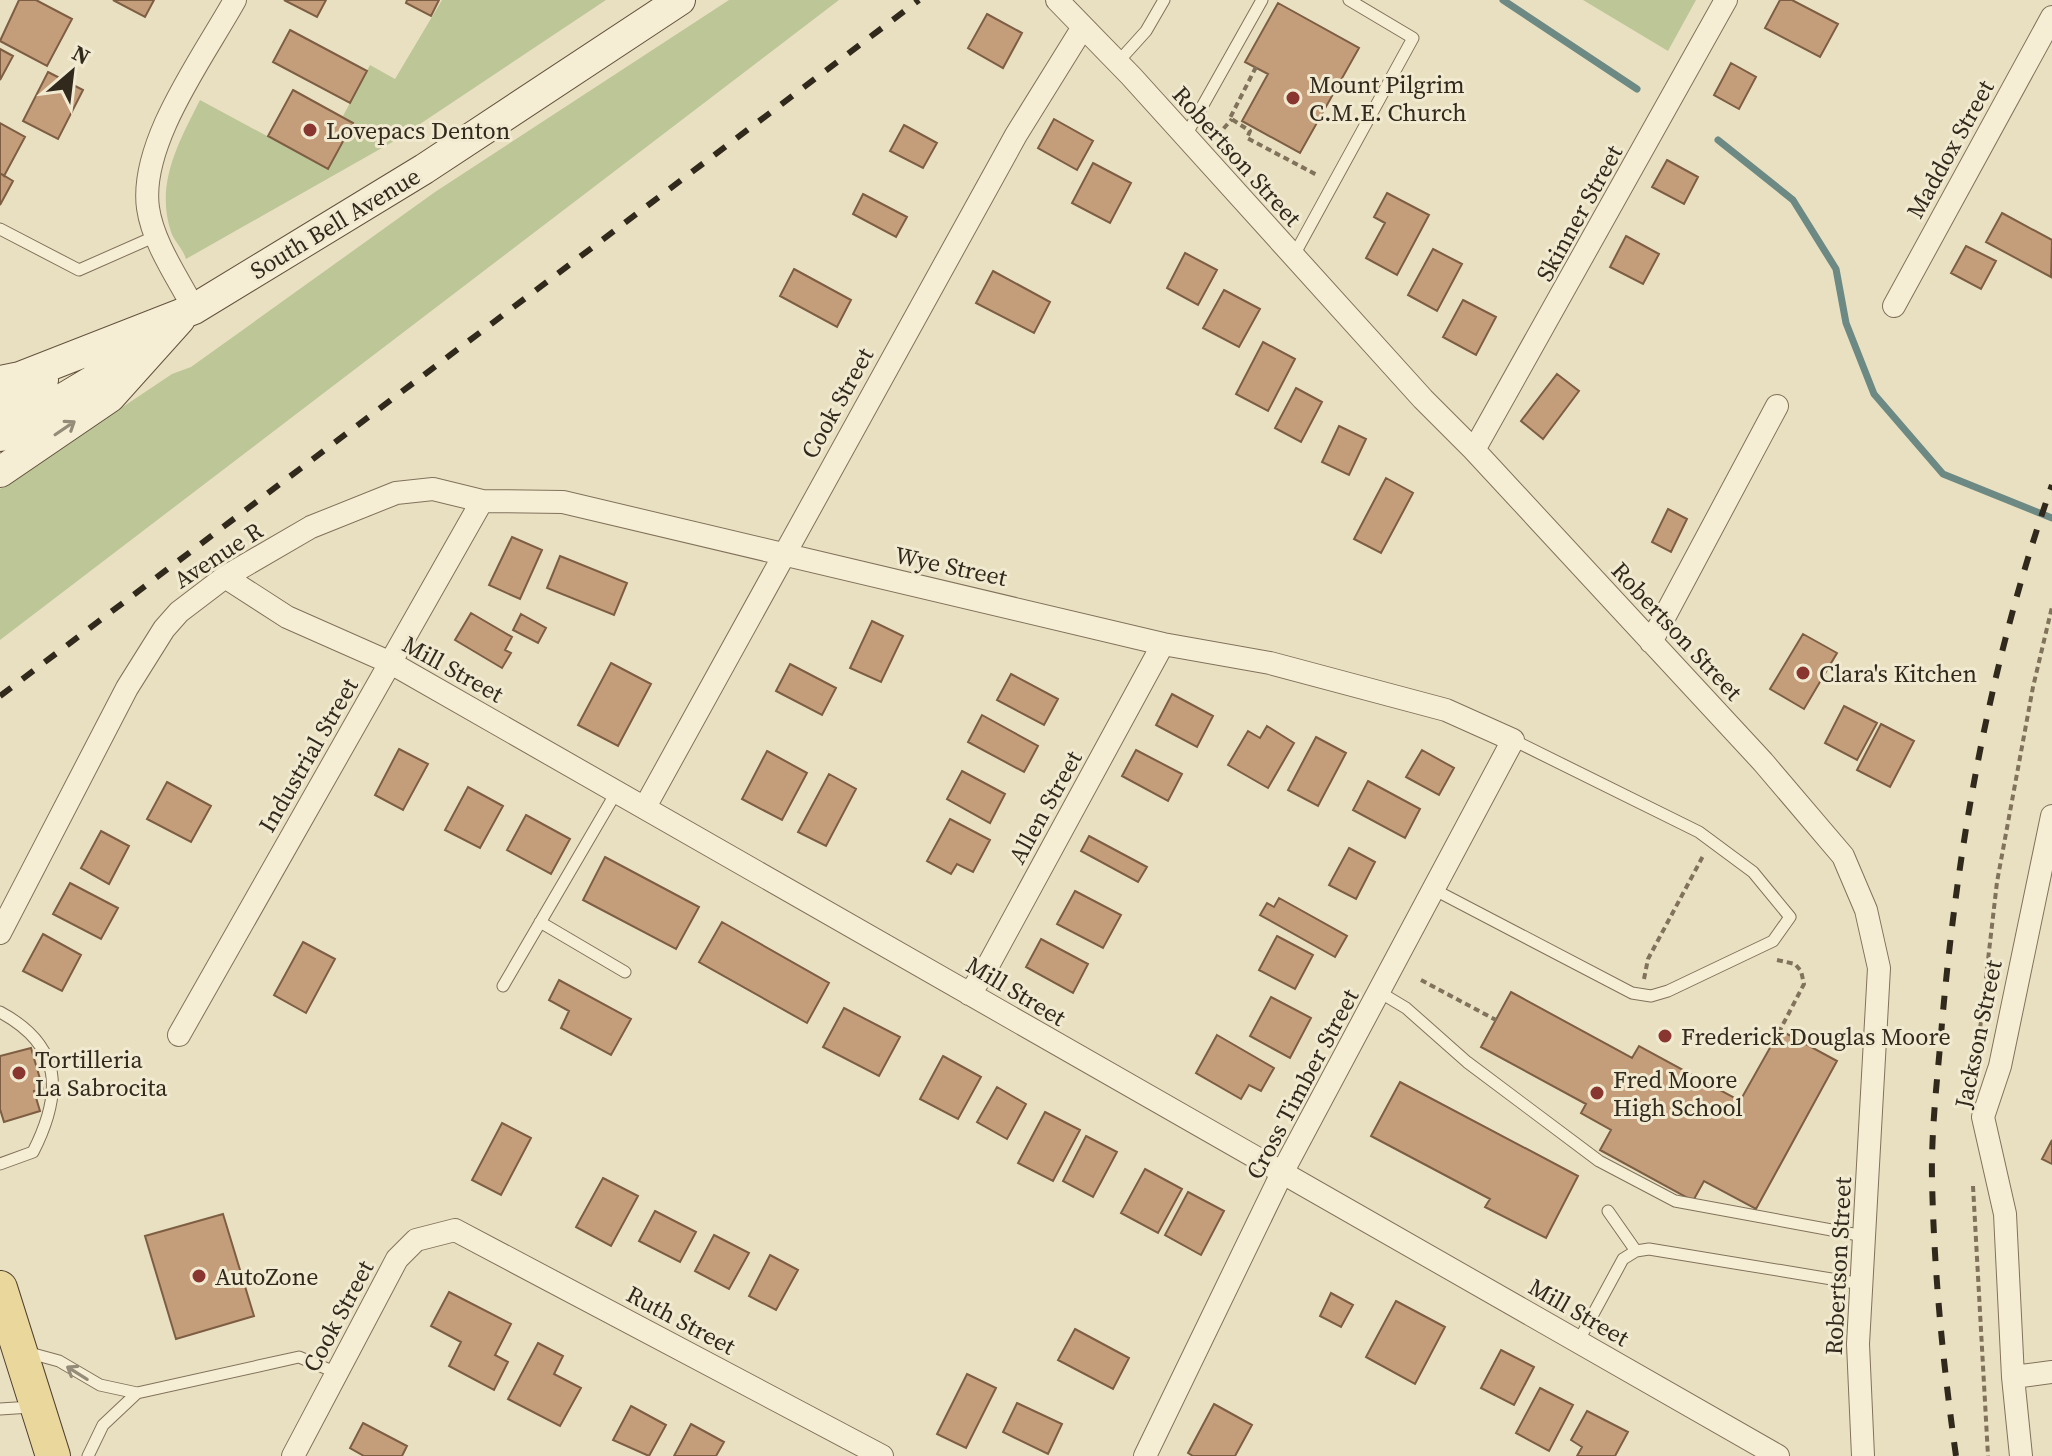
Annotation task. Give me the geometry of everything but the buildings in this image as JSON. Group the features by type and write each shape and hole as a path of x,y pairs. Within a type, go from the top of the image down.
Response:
{"main road":[{"name":"South Bell Avenue","path":"0,436 141,353 191,310 424,169 680,0"},
{"name":"South Bell Avenue","path":"0,381 20,377 191,310"},
{"name":"South Bell Avenue","path":"0,472 110,397 164,334"},
{"name":"South Bell Avenue","path":"0,406 106,342"},
{"path":"0,1288 53,1456"}],"street":[{"path":"191,310 156,236 148,208 154,146 235,0"},
{"name":"Robertson Street","path":"1057,0 1118,62 1293,257 1763,762 1843,856 1866,910 1879,968 1858,1344 1863,1456"},
{"name":"Skinner Street","path":"1474,450 1726,0"},
{"name":"Maddox Street","path":"1894,306 2052,17"},
{"name":"Cook Street","path":"645,807 1016,135 1083,27"},
{"path":"1651,642 1777,406"},
{"name":"Wye Street","path":"371,503 396,493 433,489 482,501 563,502 1163,644 1270,663 1446,710 1513,740"},
{"name":"Industrial Street","path":"179,1035 482,501"},
{"name":"Avenue R","path":"0,933 127,688 164,629 179,612 225,577 311,527 371,503"},
{"name":"Mill Street","path":"225,577 287,617 391,663 1007,1018 1283,1171 1778,1456"},
{"name":"Allen Street","path":"969,994 984,973 1163,644"},
{"name":"Cross Timber Street","path":"1145,1456 1283,1171 1381,993 1513,740"},
{"name":"Jackson Street","path":"2021,1456 2013,1377 2005,1214 1983,1117 2000,1066 2052,816"},
{"name":"Cook Street","path":"293,1456 397,1259 416,1240 455,1230"},
{"name":"Ruth Street","path":"455,1230 882,1456"},
{"path":"2013,1377 2052,1372"}],"lane":[{"path":"1118,62 1146,31 1164,0"},
{"path":"1185,137 1262,0"},
{"path":"1293,257 1413,38 1349,0"},
{"path":"0,229 79,270 156,236"},
{"path":"1433,889 1632,993 1651,996 1668,991 1773,941 1790,917 1753,872 1699,832 1513,740"},
{"path":"503,986 617,791"},
{"path":"540,922 625,972"},
{"path":"1381,993 1406,1008 1467,1062 1599,1161 1675,1201 1864,1236"},
{"path":"0,1012 15,1020 48,1054 55,1083 46,1127 33,1152 0,1164"},
{"path":"1608,1211 1636,1251"},
{"path":"1578,1342 1623,1259 1636,1251 1649,1249 1862,1284"},
{"path":"18,1349 59,1361 100,1385 137,1393 299,1357 337,1373"},
{"path":"88,1456 103,1425 137,1393"},
{"path":"0,1409 37,1407"}],"path":[{"path":"1217,136 1232,119 1256,67"},
{"path":"1232,119 1250,131 1247,138 1334,184"},
{"path":"1644,979 1648,959 1703,856"},
{"path":"1768,961 1784,959 1795,964 1804,978 1780,1030"},
{"path":"1421,980 1496,1020"}],"green space":[{"path":"442,0 606,0 396,140 186,259 171,232 166,197 177,147 200,100 328,169 354,123 343,116 370,65 395,79"},
{"path":"729,0 839,0 0,640 0,489 172,374 191,367 435,192"},
{"path":"1583,0 1696,0 1668,51"}],"waterway":[{"path":"1503,0 1637,89"},
{"path":"1718,140 1793,200 1836,269 1846,323 1874,394 1943,474 2052,518"}],"railway":[{"path":"0,696 919,0"},
{"path":"1956,1456 1940,1318 1933,1214 1933,1140 1942,1023 1957,886 1980,750 2011,616 2052,485"}],"place":[{"name":"Mount Pilgrim C.M.E. Church","path":"1293,98"},
{"name":"Lovepacs Denton","path":"310,130"},
{"name":"Clara's Kitchen","path":"1803,673"},
{"name":"Frederick Douglas Moore","path":"1665,1036"},
{"name":"Tortilleria La Sabrocita","path":"19,1073"},
{"name":"Fred Moore High School","path":"1597,1093"},
{"name":"AutoZone","path":"199,1276"}]}
